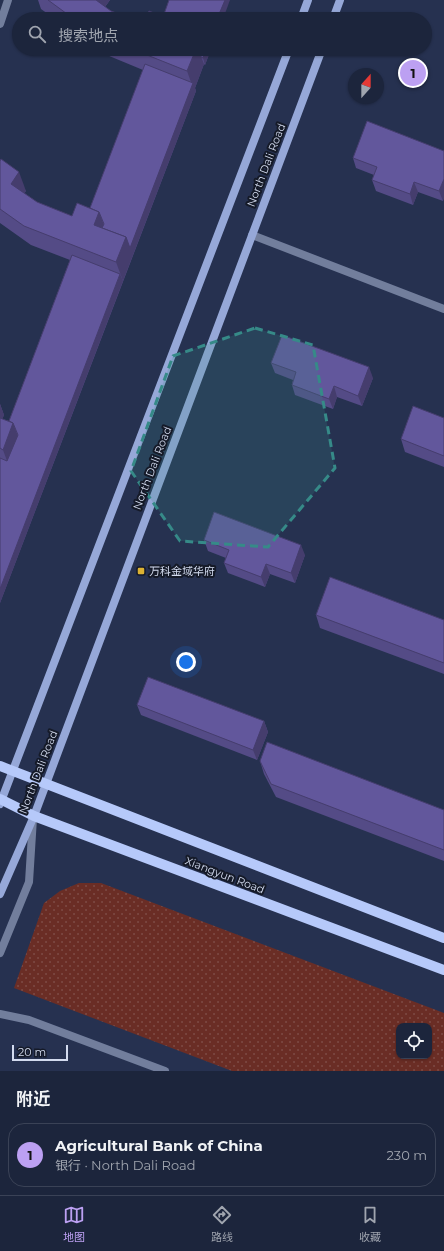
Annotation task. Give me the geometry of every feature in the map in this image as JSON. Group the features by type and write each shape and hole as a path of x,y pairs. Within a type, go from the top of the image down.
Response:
{"main road":[{"path":"304,12 308,0"},
{"path":"336,12 340,0"},
{"name":"North Dali Road","path":"0,801 286,56"},
{"name":"North Dali Road","path":"0,894 34,816 319,56"},
{"name":"Xiangyun Road","path":"0,766 444,938"},
{"name":"Xiangyun Road","path":"0,801 34,816 444,970"}],"street":[{"path":"0,24 8,0"},
{"path":"252,235 444,309"},
{"path":"0,953 30,882 34,816"},
{"path":"0,1014 29,1020 165,1071"}],"highlighted area":[{"path":"255,328 313,345 335,468 268,547 180,541 131,471 173,356"}],"shaded area":[{"path":"79,883 101,883 444,1013 444,1071 232,1071 14,988 44,903 60,891"}],"building":[{"path":"48,0 96,0 114,12 64,12"},
{"path":"169,0 225,0 220,12 165,12"},
{"path":"150,56 193,56 187,71"},
{"path":"145,64 193,83 130,248 126,237 102,228 104,224 99,212 90,208"},
{"path":"367,121 444,151 444,179 439,191 414,182 410,194 372,180 377,167 353,158"},
{"path":"1,159 19,172 11,184 37,202 72,216 77,203 99,212 94,225 126,237 116,262 24,226 0,209"},
{"path":"72,255 120,274 0,589 0,458 7,461 18,435 13,423 9,421"},
{"path":"282,335 369,367 358,396 334,386 329,399 292,385 296,372 271,363"},
{"path":"413,406 444,418 444,456 401,439"},
{"path":"0,418 13,423 3,450 0,448"},
{"path":"214,512 301,545 291,573 266,564 261,577 224,563 229,550 204,540"},
{"path":"330,577 444,620 444,663 316,615"},
{"path":"148,677 264,721 253,750 137,705"},
{"path":"267,742 444,810 444,850 271,784 260,761"}],"place":[{"name":"Agricultural Bank of China","path":"413,73"},
{"name":"万科金域华府","path":"141,571"}]}
